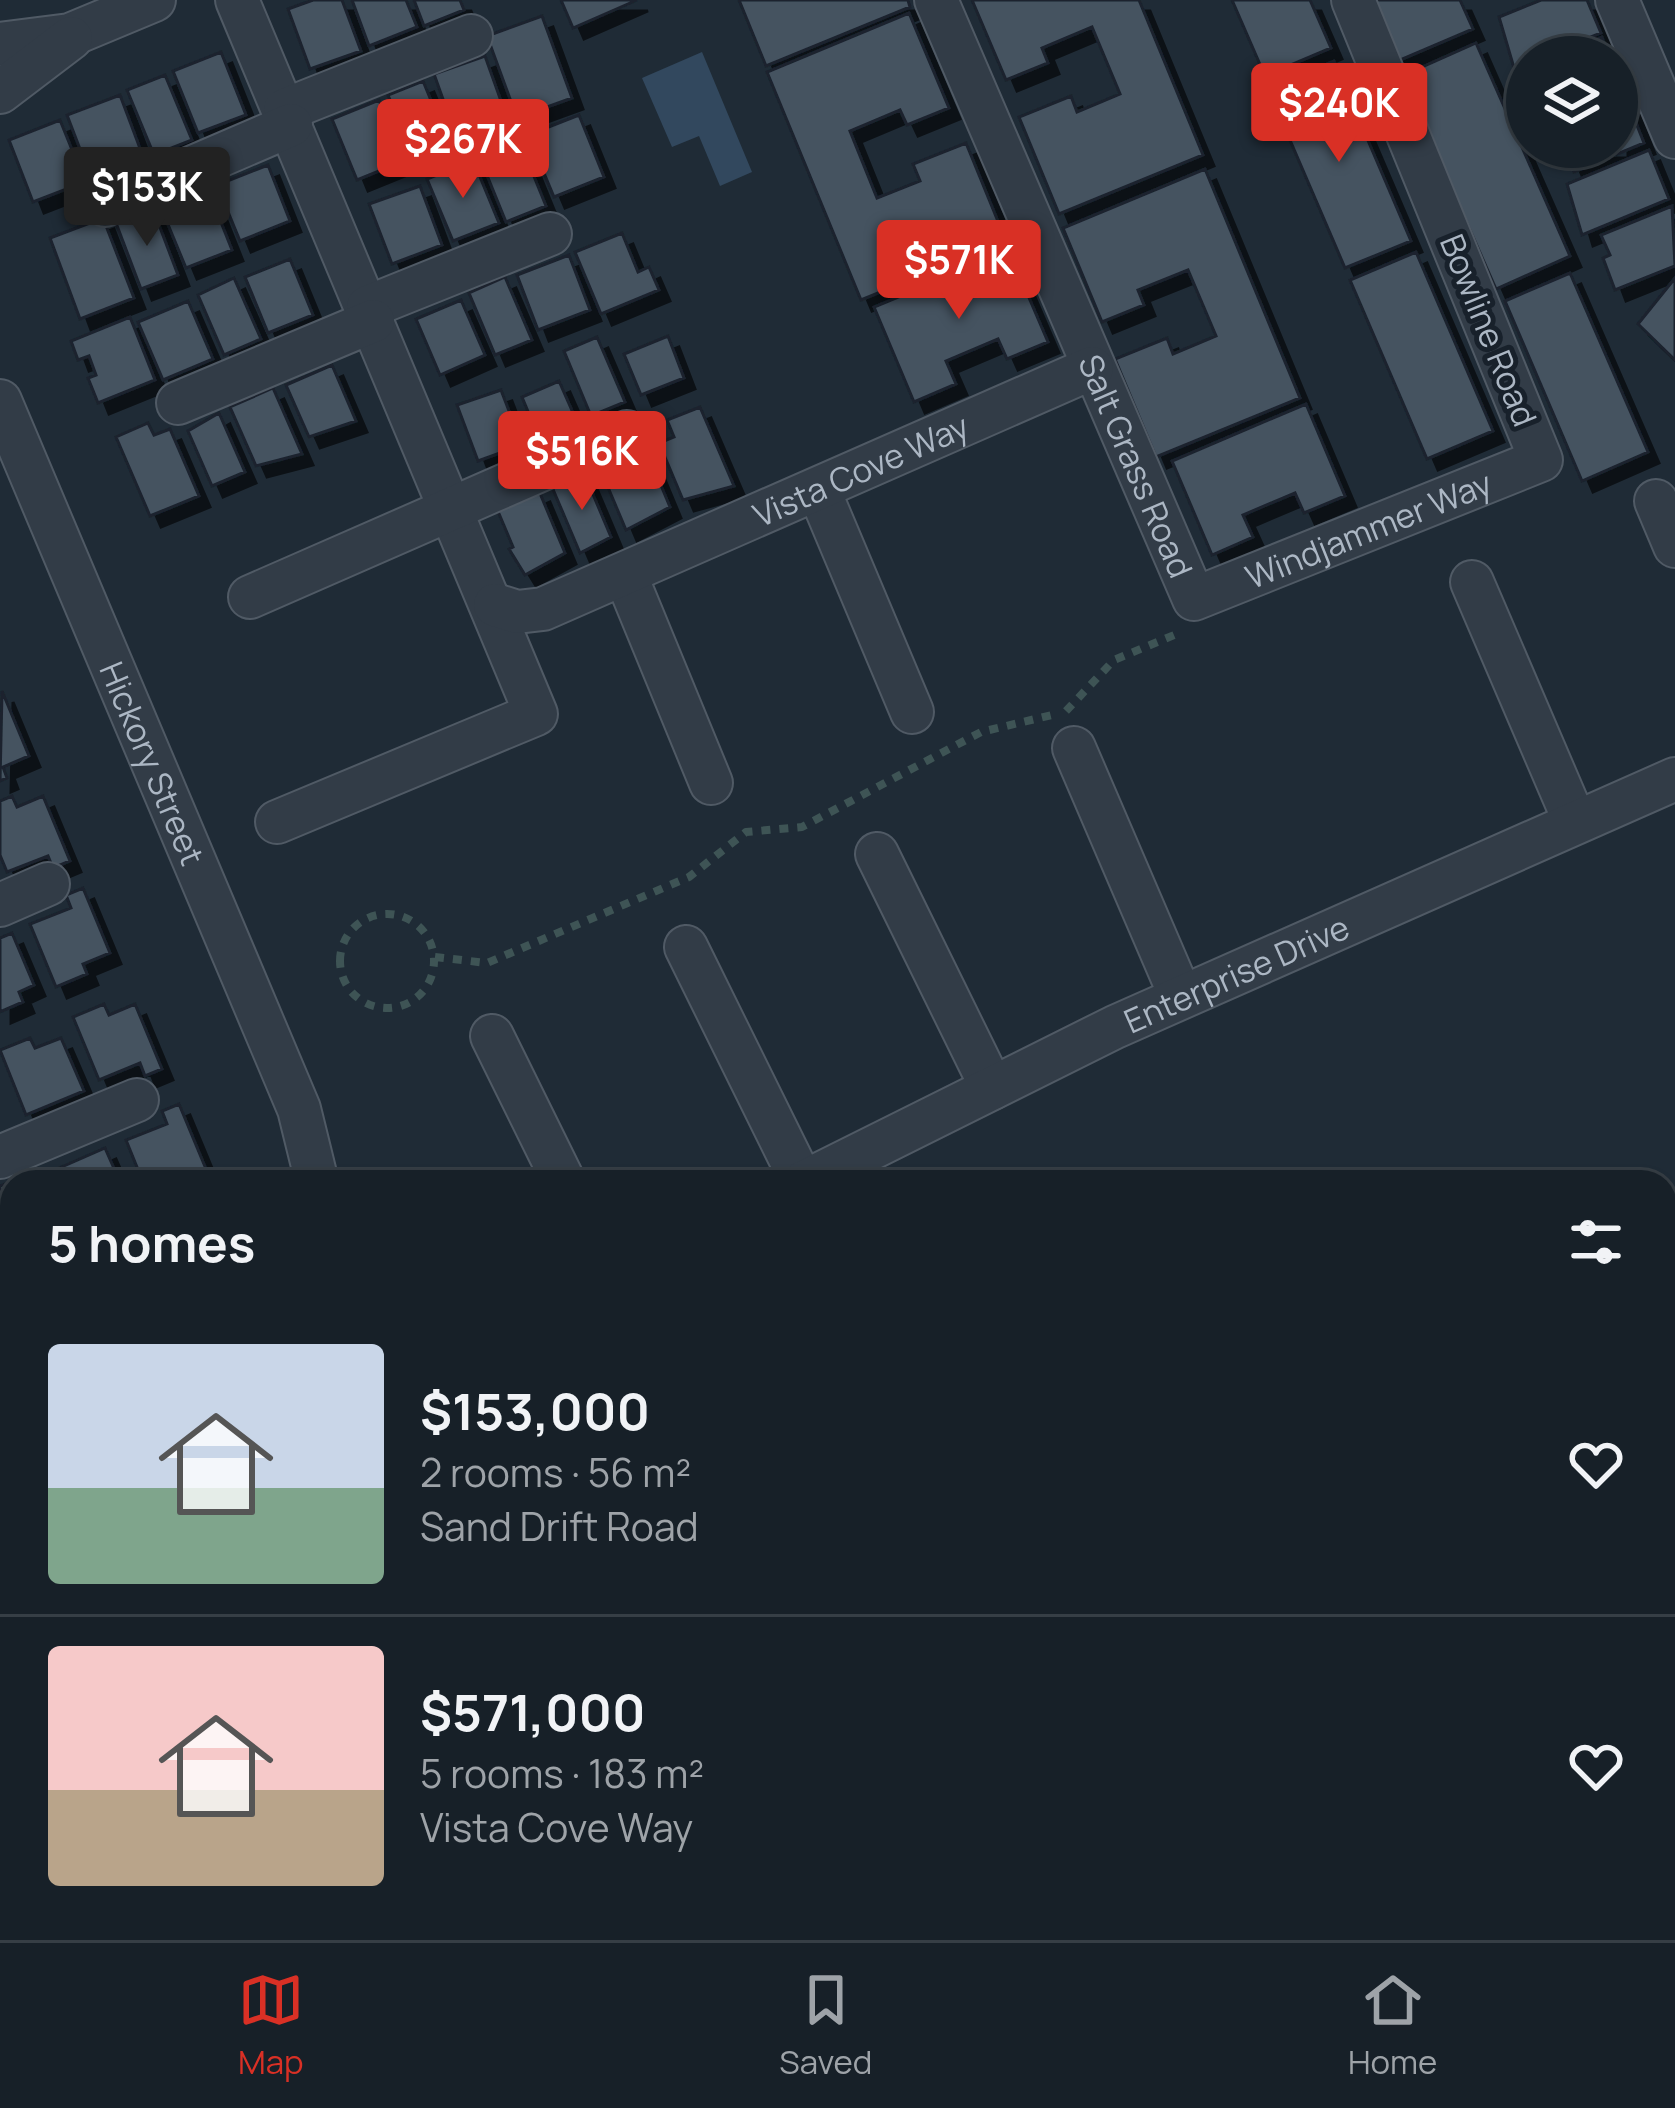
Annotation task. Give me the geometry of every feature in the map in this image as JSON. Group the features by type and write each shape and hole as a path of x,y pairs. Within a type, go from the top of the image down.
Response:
{"street":[{"path":"0,92 74,34 154,0"},
{"path":"238,0 450,510 495,605 536,714 277,822"},
{"name":"Salt Grass Road","path":"936,0 1194,599"},
{"name":"Bowline Road","path":"1353,0 1541,460"},
{"path":"1617,0 1675,137"},
{"path":"0,44 74,34"},
{"path":"105,205 471,36"},
{"path":"178,404 550,234"},
{"name":"Vista Cove Way","path":"495,605 517,612 543,609 1091,368"},
{"name":"Hickory Street","path":"0,401 305,1127 314,1170"},
{"path":"250,597 627,432"},
{"name":"Windjammer Way","path":"1194,599 1541,460"},
{"path":"820,491 913,712"},
{"path":"1656,501 1675,546"},
{"path":"625,574 711,783"},
{"path":"1472,582 1575,822"},
{"path":"1073,748 1181,998"},
{"name":"Enterprise Drive","path":"827,1170 1181,998 1675,779"},
{"path":"878,854 992,1088"},
{"path":"0,905 48,884"},
{"path":"686,946 797,1170"},
{"path":"492,1036 558,1170"},
{"path":"0,1157 137,1100"},
{"name":"Hickory Street","path":"305,1127 334,1170"}],"path":[{"path":"435,957 487,963 689,877 746,832 802,826 980,732 1070,709 1114,660 1180,632 1194,599"},
{"path":"378,914 409,918 431,941 435,957 428,987 417,998 388,1009 359,999 348,988 339,959 350,930 378,914"}],"water":[{"path":"702,52 752,172 720,186 699,136 672,147 642,78"}],"building":[{"path":"313,0 342,0 361,51 310,69 288,9"},
{"path":"352,0 406,0 417,27 369,46"},
{"path":"414,0 460,0 464,10 424,26"},
{"path":"561,0 637,0 573,28"},
{"path":"739,0 908,0 910,7 766,66"},
{"path":"972,0 1139,0 1203,155 1059,214 1019,117 1071,96 1077,112 1120,94 1092,27 1042,48 1048,63 1006,80"},
{"path":"1232,0 1310,0 1331,48 1265,76"},
{"path":"1371,0 1460,0 1473,29 1398,61"},
{"path":"1541,0 1587,0 1601,33 1506,36 1506,41 1499,17"},
{"path":"909,13 949,108 907,125 900,110 850,131 877,198 920,181 913,164 966,143 1006,241 861,300 767,72"},
{"path":"542,16 572,98 517,118 487,36"},
{"path":"1476,43 1506,111 1506,168 1531,168 1570,256 1496,289 1402,76"},
{"path":"221,52 246,115 198,133 173,71"},
{"path":"485,56 506,115 455,133 434,74"},
{"path":"1334,61 1411,241 1345,268 1268,89"},
{"path":"165,75 192,140 154,155 127,90"},
{"path":"423,81 449,144 414,159 388,95"},
{"path":"120,95 144,159 91,178 67,115"},
{"path":"379,100 404,161 357,180 332,119"},
{"path":"579,115 604,177 554,197 528,135"},
{"path":"60,120 85,182 33,202 9,140"},
{"path":"520,142 546,206 506,222 480,158"},
{"path":"1649,150 1669,199 1582,235 1567,184 1606,168 1638,168 1638,155"},
{"path":"473,160 499,223 453,241 427,179"},
{"path":"268,165 290,221 240,241 217,185"},
{"path":"1205,169 1300,398 1156,457 1115,359 1167,338 1173,354 1216,336 1188,270 1138,290 1144,305 1102,322 1063,228"},
{"path":"420,186 442,245 392,264 369,204"},
{"path":"209,192 232,250 186,268 162,210"},
{"path":"1672,206 1675,266 1615,290 1603,258 1610,255 1601,235"},
{"path":"153,209 178,275 141,289 116,223"},
{"path":"103,218 134,298 80,319 50,238"},
{"path":"622,233 638,272 649,267 659,290 601,314 575,252"},
{"path":"1009,251 1048,342 1007,359 998,339 946,361 956,384 914,402 874,307"},
{"path":"1416,252 1493,431 1427,459 1350,280"},
{"path":"569,255 590,310 538,330 517,275"},
{"path":"290,259 313,315 268,333 245,277"},
{"path":"1570,273 1648,452 1582,481 1505,301"},
{"path":"505,277 532,340 495,355 469,293"},
{"path":"234,278 261,339 224,355 198,295"},
{"path":"1675,278 1675,360 1638,324"},
{"path":"461,300 485,355 440,375 416,319"},
{"path":"188,301 213,359 163,380 138,322"},
{"path":"130,317 155,380 98,403 88,378 96,375 89,356 78,360 71,341"},
{"path":"668,336 684,378 641,395 624,354"},
{"path":"597,337 625,402 591,416 564,351"},
{"path":"332,365 356,421 309,437 286,385"},
{"path":"559,381 577,422 539,438 522,397"},
{"path":"273,388 302,454 256,466 230,407"},
{"path":"501,390 522,445 478,461 457,405"},
{"path":"1306,404 1345,496 1304,513 1295,493 1243,515 1253,537 1212,555 1172,461"},
{"path":"700,407 734,486 683,500 659,443 674,437 667,420"},
{"path":"219,413 245,472 212,486 188,431"},
{"path":"148,423 154,435 170,429 199,496 150,516 116,437"},
{"path":"645,447 670,507 626,530 599,466"},
{"path":"584,473 611,537 580,553 552,487"},
{"path":"539,491 565,553 525,575 509,549 513,547 497,509"},
{"path":"2,691 29,756 3,767 7,778 0,781"},
{"path":"12,796 17,807 43,796 70,861 53,868 48,856 7,872 0,855 0,801"},
{"path":"83,888 110,953 83,964 87,974 56,987 30,924 71,908 66,895"},
{"path":"12,933 34,985 19,992 23,1002 0,1012 0,938"},
{"path":"104,1004 109,1015 135,1004 162,1069 145,1076 140,1063 99,1080 73,1017"},
{"path":"30,1038 35,1048 61,1038 84,1091 26,1115 0,1050"},
{"path":"179,1104 206,1169 138,1170 126,1140 167,1124 162,1111"},
{"path":"105,1148 115,1170 55,1170"}]}
